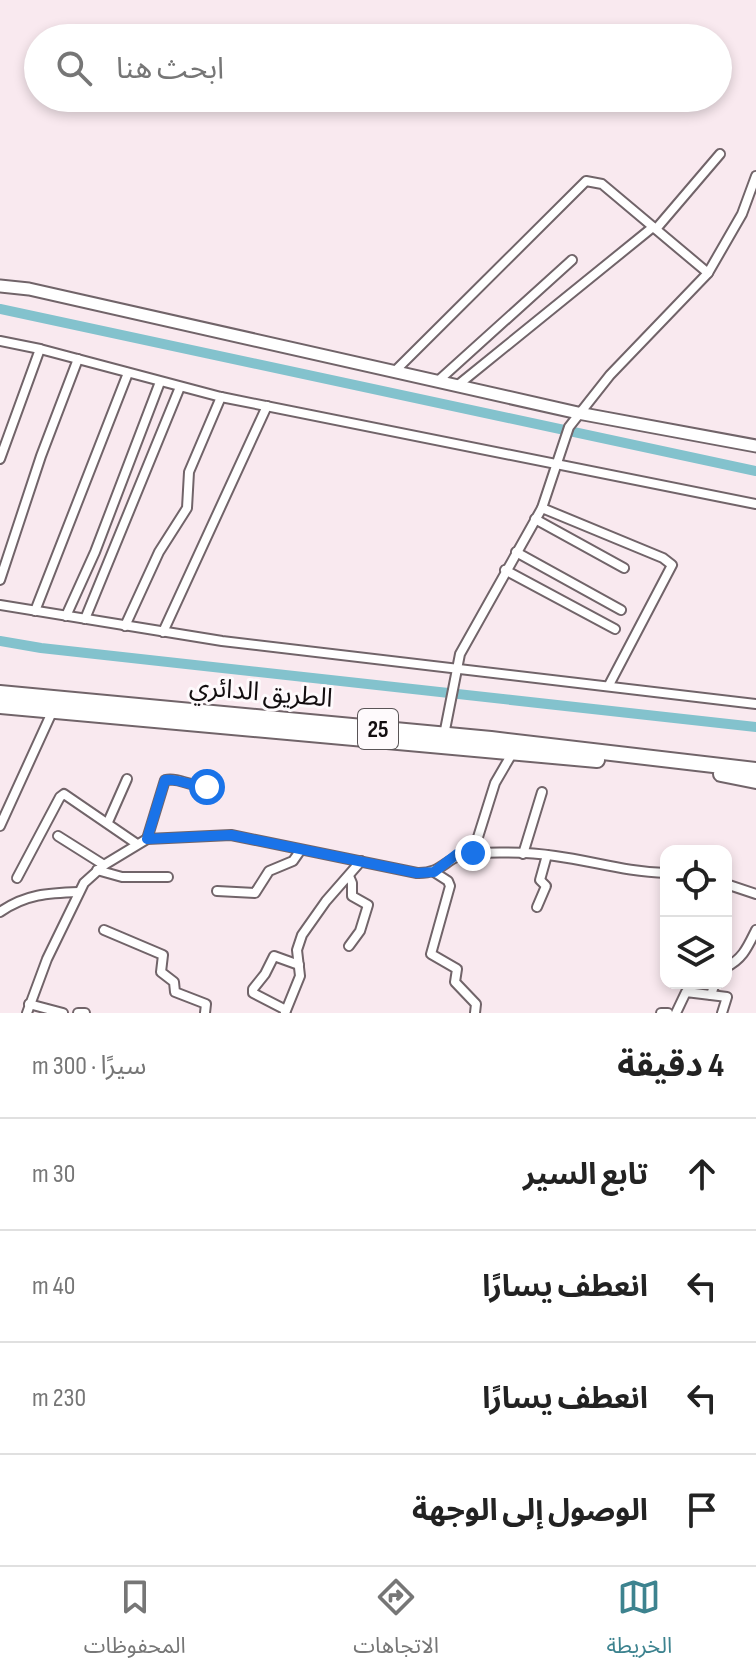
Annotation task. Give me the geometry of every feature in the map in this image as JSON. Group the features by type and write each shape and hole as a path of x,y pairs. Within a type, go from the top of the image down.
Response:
{"highway":[{"name":"الطريق الدائري","path":"0,693 444,735 756,770"},
{"name":"الطريق الدائري","path":"0,706 513,752 708,772 756,781"}],"street":[{"path":"458,385 654,228 720,154"},
{"path":"444,735 460,654 542,508 569,427 610,375 708,273 742,214 756,176"},
{"path":"395,371 586,181 602,184 708,273"},
{"path":"438,381 572,260"},
{"path":"0,286 29,289 578,413 756,446"},
{"path":"0,341 221,397 756,504"},
{"path":"0,459 40,349"},
{"path":"0,580 41,456 78,359"},
{"path":"35,611 128,373"},
{"path":"66,616 95,552 160,382"},
{"path":"85,619 180,387"},
{"path":"125,626 159,552 187,508 189,472 221,397"},
{"path":"163,632 267,406"},
{"path":"542,508 663,558 672,565 609,685"},
{"path":"535,519 624,568"},
{"path":"516,552 621,610"},
{"path":"505,570 615,629"},
{"path":"0,605 222,641 756,704"},
{"path":"0,826 53,710"},
{"path":"473,853 495,783 513,752"},
{"path":"108,822 127,779"},
{"path":"147,839 165,780 207,787"},
{"path":"523,854 542,792"},
{"path":"17,878 62,795 68,795 137,844"},
{"path":"63,1013 28,1009 47,959 79,892 101,867 147,839 231,835 410,872 434,872 448,881 450,886 431,954 457,969 455,982 476,1004 475,1013"},
{"path":"58,836 101,867 122,877 168,877"},
{"path":"217,891 255,893 269,871 293,861 300,851"},
{"path":"434,872 457,854 473,853 547,855 620,870 660,873"},
{"path":"537,907 546,886 540,880 547,855"},
{"path":"299,965 274,956 253,993 286,1012 300,976 299,965 297,950 302,935 326,901 361,861"},
{"path":"349,876 352,896 368,905 360,931 349,946"},
{"path":"732,886 756,894"},
{"path":"0,912 32,895 79,892"},
{"path":"104,930 163,955 161,972 174,982 175,992 206,1004 205,1013"},
{"path":"732,964 749,947 756,930"},
{"path":"711,995 713,989"},
{"path":"676,1013 684,993 728,998 722,1013"},
{"path":"78,1013 85,1013"},
{"path":"661,1013 668,1013"}],"waterway":[{"path":"0,309 756,471"},
{"path":"0,641 756,727"}],"route":[{"path":"207,787 165,780 147,839 231,835 417,873 434,872 457,854 473,853"}]}
